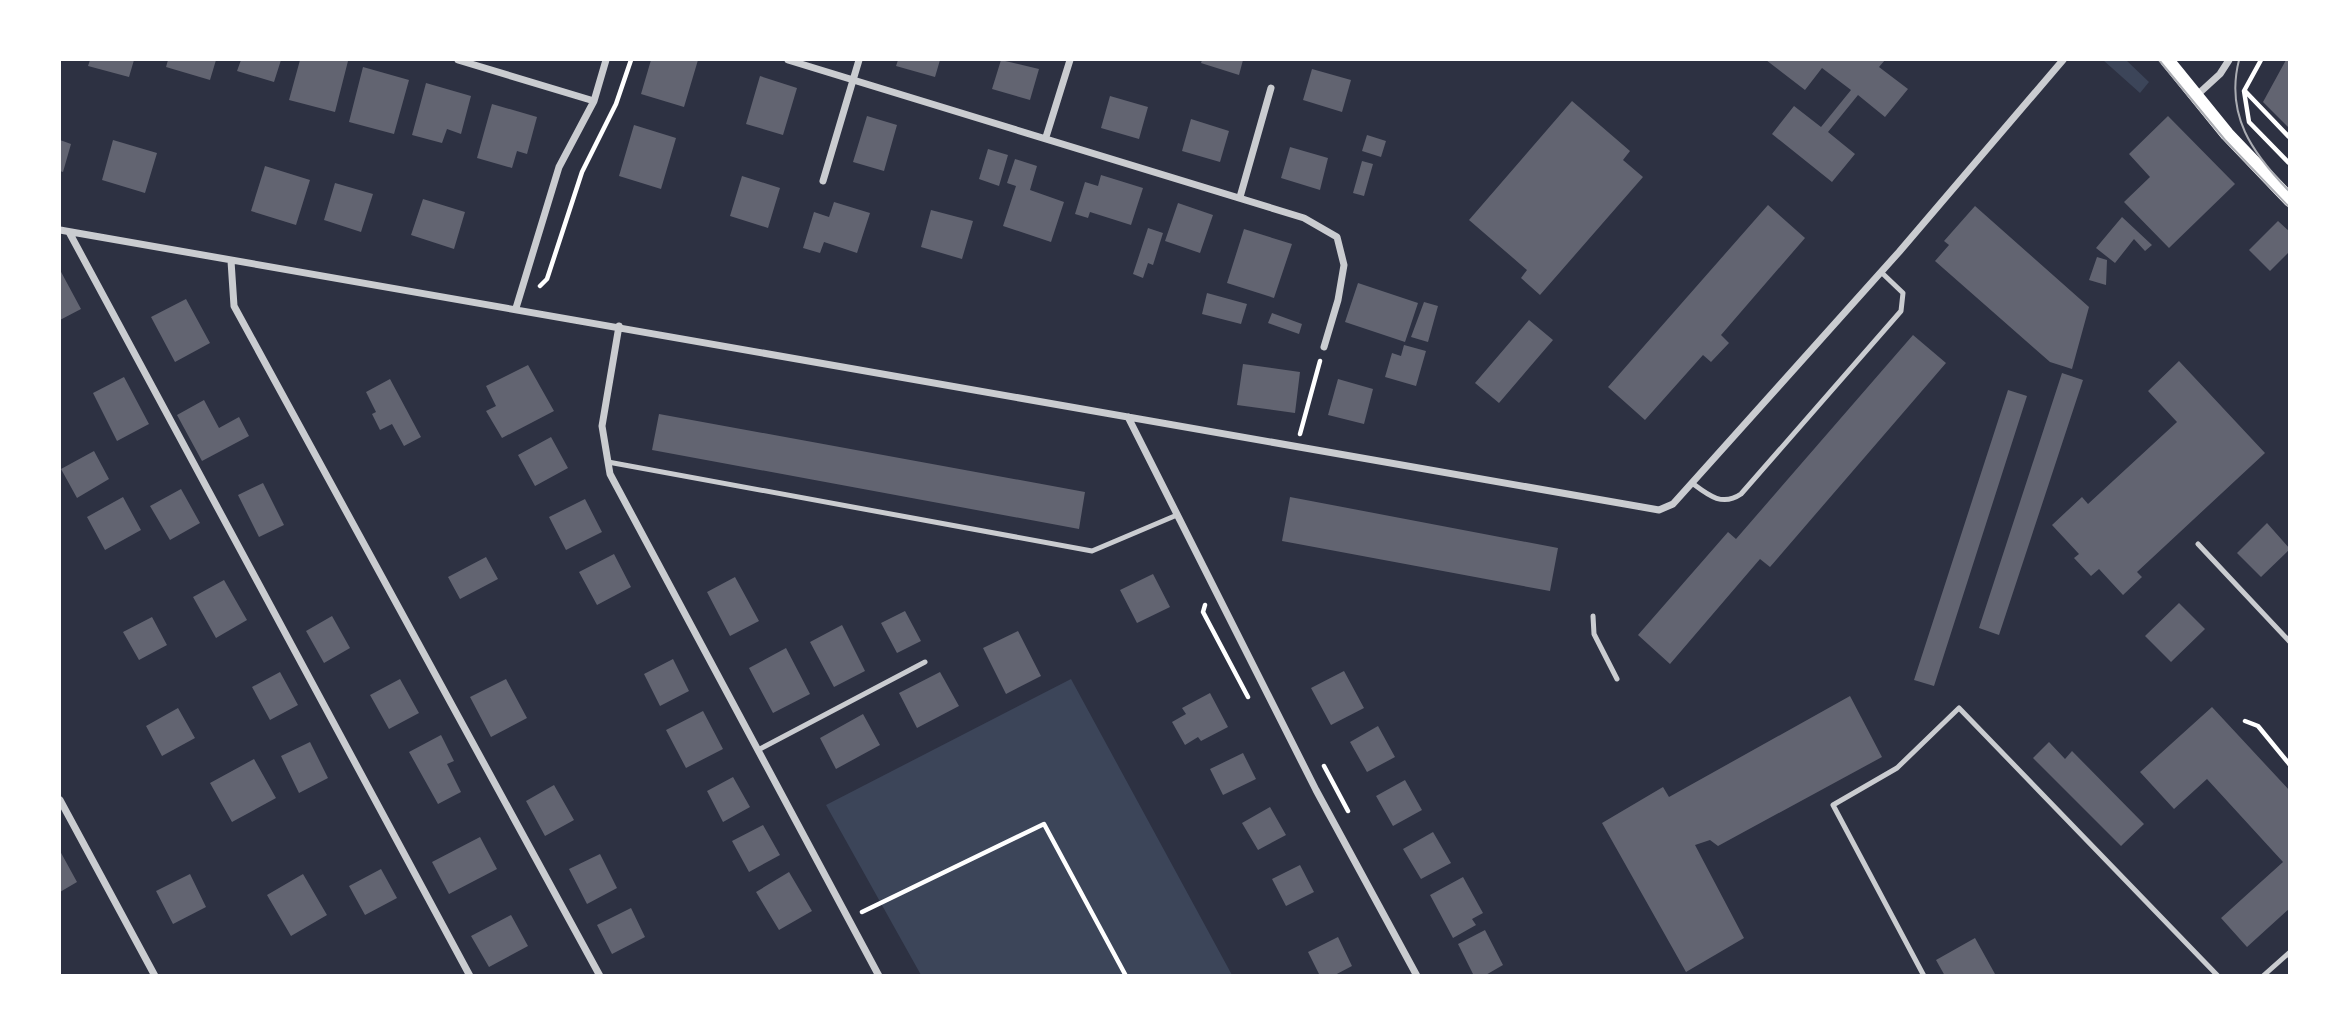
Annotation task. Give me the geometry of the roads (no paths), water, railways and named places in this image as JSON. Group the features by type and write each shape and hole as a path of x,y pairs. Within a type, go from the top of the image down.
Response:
{"main road":[{"path":"2167,60 2196,97 2290,200"}],"street":[{"path":"458,60 593,101"},
{"path":"516,308 559,167 593,101 606,60"},
{"path":"788,60 1304,218 1337,237 1345,265 1324,347"},
{"path":"822,181 859,60"},
{"path":"1046,137 1070,60"},
{"path":"60,230 619,326 1646,510 1659,510 1673,504 1692,483 1881,272 2063,60"},
{"path":"2196,97 2220,74 2229,60"},
{"path":"1240,197 1271,88"},
{"path":"69,232 470,975"},
{"path":"231,261 234,306 600,975"},
{"path":"619,326 602,426 610,474 879,975"},
{"path":"1128,417 1316,790 1417,975"},
{"path":"60,800 155,975"}],"lane":[{"path":"1692,483 1720,500 1729,500 1741,494 1901,312 1903,293 1881,272"},
{"path":"608,462 1092,551 1177,515"},
{"path":"2198,544 2290,642"},
{"path":"1593,616 1594,634 1617,679"},
{"path":"758,750 925,662"},
{"path":"1924,975 1833,805 1896,768 1959,708 2218,975"},
{"path":"2263,975 2290,952"}],"tram line":[{"path":"2159,60 2225,140 2290,208"},
{"path":"2239,60 2236,98 2245,132 2264,163 2290,192"}]}
